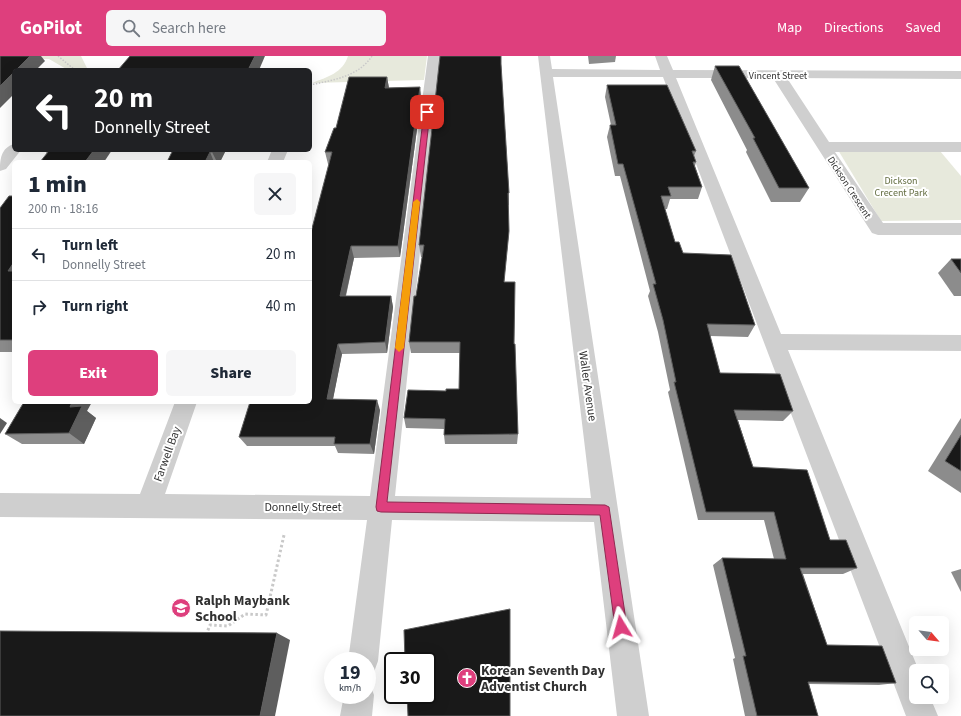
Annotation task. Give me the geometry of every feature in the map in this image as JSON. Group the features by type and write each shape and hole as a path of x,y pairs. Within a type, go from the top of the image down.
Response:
{"street":[{"path":"364,652 434,56"},
{"name":"Vincent Street","path":"546,65 665,65 778,75 961,75"},
{"name":"Waller Avenue","path":"546,65 632,716"},
{"path":"665,65 776,342 922,716"},
{"name":"Dickson Crescent","path":"778,75 878,229 961,229"},
{"path":"824,147 961,146"},
{"path":"0,166 12,151"},
{"path":"776,342 961,343"},
{"name":"Farwell Bay","path":"148,507 185,404"},
{"name":"Donnelly Street","path":"0,505 605,510"},
{"path":"356,716 358,704"}],"path":[{"path":"58,56 73,68"},
{"path":"312,84 352,74 366,65 372,56"},
{"path":"205,639 210,625 228,626 245,614 266,615 290,507"}],"green space":[{"path":"0,56 81,56 87,68 65,68 49,59 0,58"},
{"path":"348,56 427,56 424,80 312,83 334,74 346,62"},
{"name":"Dickson Crecent Park","path":"838,150 940,151 961,176 961,220 881,221"}],"building":[{"path":"0,56 30,56 18,68 12,68 12,74 0,86"},
{"path":"130,56 255,56 249,68 120,68"},
{"path":"440,56 501,56 509,193 509,231 504,282 515,282 514,344 518,434 444,435 445,419 404,418 408,390 446,391 446,389 459,389 460,342 409,342 414,296 416,296 424,245 419,245"},
{"path":"715,66 739,66 809,188 779,188 753,138 755,138"},
{"path":"349,77 387,77 385,88 420,87 398,246 351,246 340,296 391,296 385,342 338,344 327,399 377,400 370,444 334,444 335,437 239,437 249,404 312,404 312,228 332,152 325,152 334,128 336,128"},
{"path":"607,85 667,85 696,151 692,151 696,162 693,162 702,187 668,187 671,196 661,196 675,242 679,242 683,253 731,255 755,325 707,324 720,373 780,374 793,411 734,410 753,467 807,470 830,540 846,540 857,568 800,568 827,645 882,646 896,683 808,682 818,716 757,716 743,656 746,656 722,558 786,559 774,512 706,512 674,382 676,382 663,320 653,284 656,284 623,164 618,164 610,125 616,125"},
{"path":"48,152 92,152 86,160 42,160"},
{"path":"172,152 210,152 206,160 168,160"},
{"path":"9,196 12,196 12,265 8,271 12,271 12,340 0,340 0,208"},
{"path":"951,259 961,259 961,273"},
{"path":"23,404 71,404 70,407 82,406 69,433 5,434"},
{"path":"961,435 961,471 945,461"},
{"name":"Korean Seventh Day Adventist Church","path":"510,609 510,716 408,716 407,704 436,704 436,652 405,652 404,630"},
{"path":"0,631 277,633 260,716 0,716"}],"slow traffic":[{"path":"399,348 417,202"}],"place":[{"name":"Ralph Maybank School","path":"181,608"},
{"name":"Korean Seventh Day Adventist Church","path":"467,678"}],"route":[{"path":"427,112 381,507 605,510 621,627"}]}
